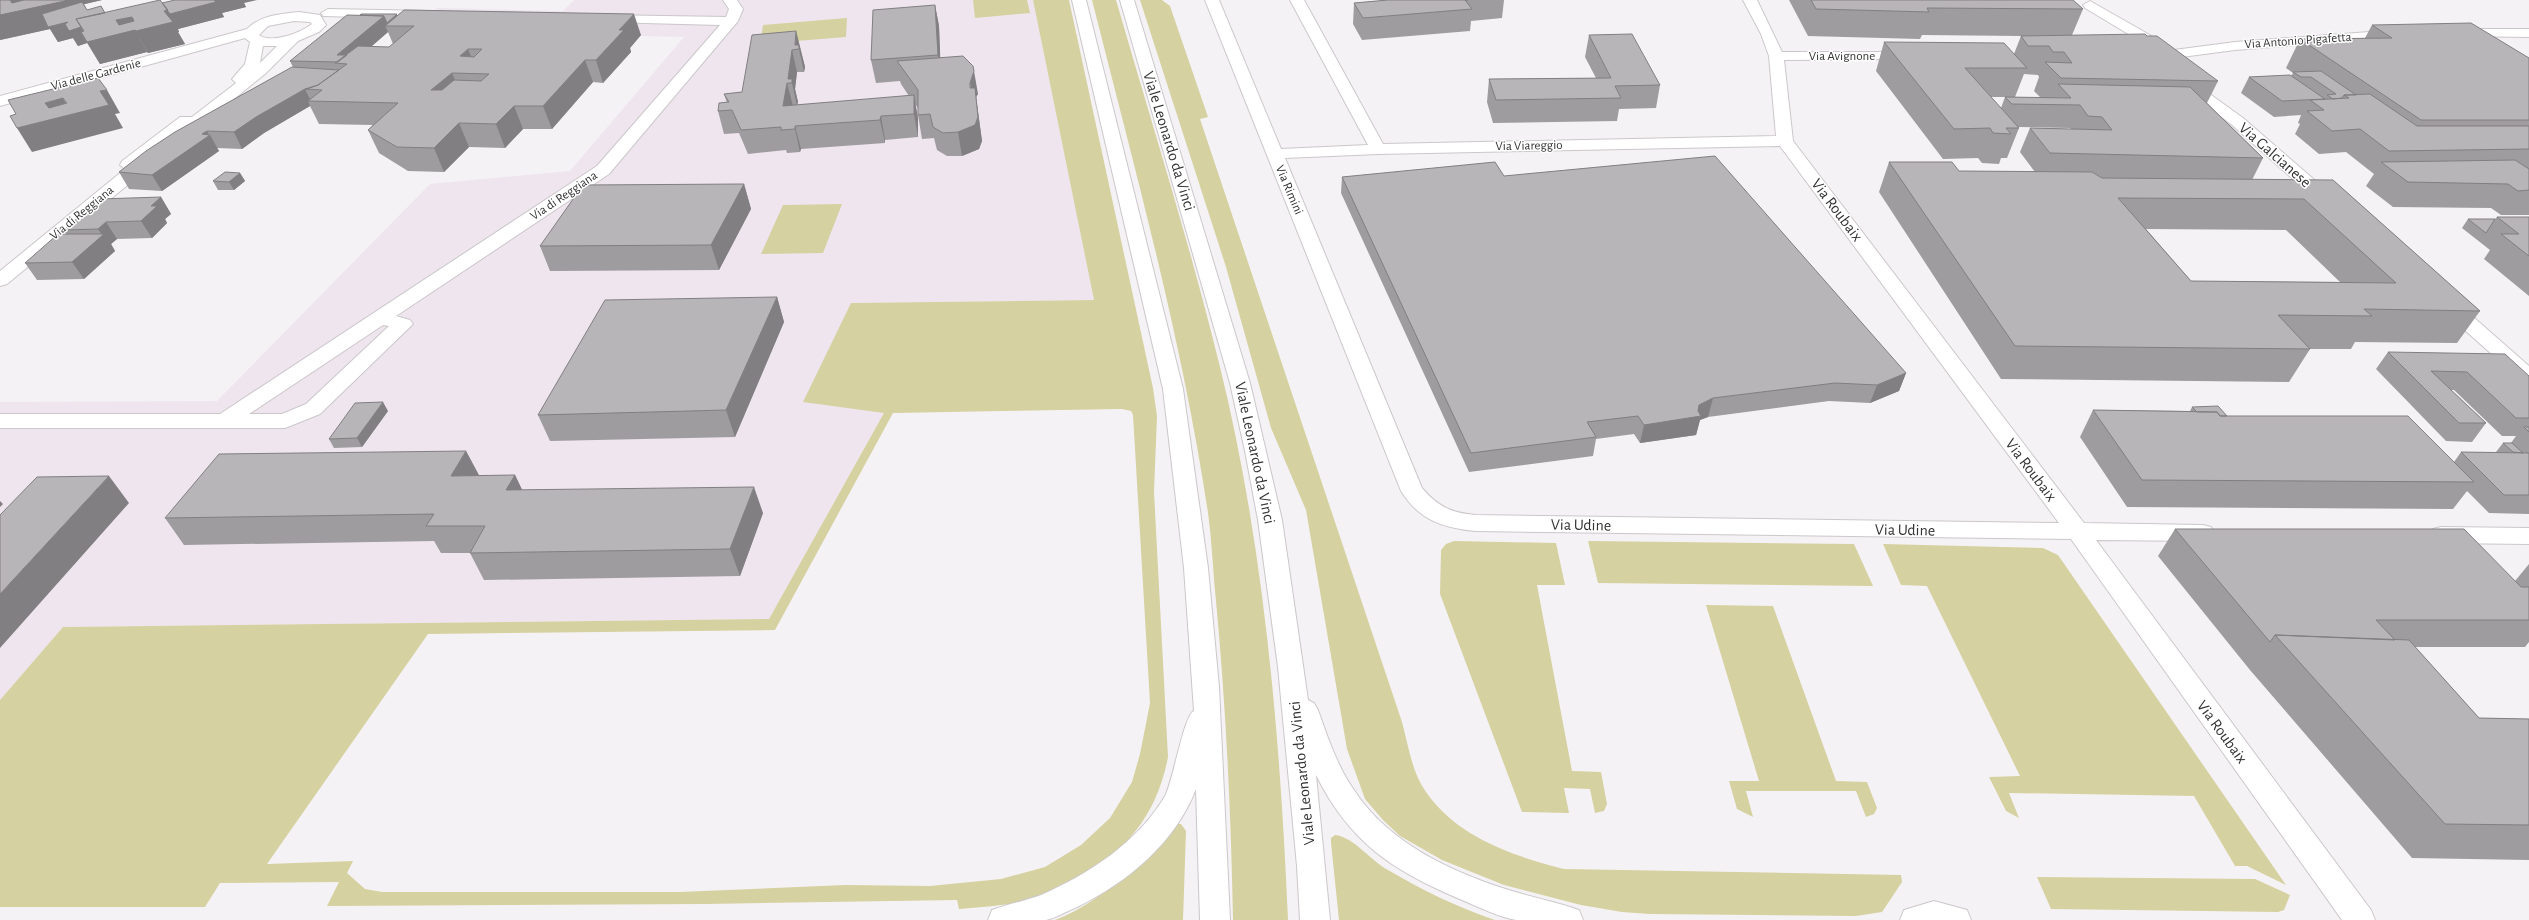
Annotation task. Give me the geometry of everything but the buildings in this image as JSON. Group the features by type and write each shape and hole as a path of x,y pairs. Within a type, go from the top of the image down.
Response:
{"main road":[{"path":"254,37 268,22 299,16 340,0"},
{"path":"352,6 361,0"},
{"path":"589,18 731,21 736,9 730,0"},
{"path":"1079,0 1173,389 1196,568 1206,687 1215,920"},
{"name":"Viale Leonardo da Vinci","path":"1127,0 1240,383 1270,520 1291,667 1312,866 1315,920"},
{"name":"Via Rimini","path":"1212,0 1367,380"},
{"path":"1297,0 1378,149"},
{"name":"Via Roubaix","path":"1750,0 1770,38 1776,56 1780,116 1785,141 2078,532 2360,920"},
{"name":"Via Galcianese","path":"2087,3 2128,44 2137,40 2154,42"},
{"name":"Via Galcianese","path":"2087,3 2154,42 2169,48 2167,56 2200,92 2342,212"},
{"name":"Via di Reggiana","path":"0,280 250,79 293,38 321,20 352,6 446,15"},
{"path":"299,16 321,20"},
{"name":"Via di Reggiana","path":"223,422 603,170 731,21"},
{"name":"Via Antonio Pigafetta","path":"2167,56 2234,46 2414,33"},
{"path":"2442,33 2529,33"},
{"name":"Via di Reggiana","path":"0,266 239,79 252,65 254,37 270,42 293,38"},
{"name":"Via delle Gardenie","path":"0,101 192,50 254,37"},
{"name":"Via Antonio Pigafetta","path":"2154,42 2234,46"},
{"name":"Via Avignone","path":"1776,56 1928,55"},
{"name":"Via Galcianese","path":"2174,76 2200,92"},
{"name":"Via Viareggio","path":"1274,154 1378,149 1785,141"},
{"path":"2435,294 2529,377"},
{"path":"0,421 223,422 285,420 313,409 403,324 381,318"},
{"name":"Via Udine","path":"1367,380 1412,491 1422,505 1446,520 1476,523 2226,533"},
{"path":"2418,535 2529,536"},
{"path":"1291,667 1317,747 1331,779 1353,811 1375,836 1403,856 1448,880 1507,904 1568,920"},
{"path":"1003,920 1055,904 1084,889 1133,852 1159,826 1174,805 1184,783 1193,754 1206,687"},
{"path":"1915,920 1934,915 1956,920"}],"shaded area":[{"path":"574,0 1033,0 1094,300 851,303 884,413 769,619 63,627 0,700 0,402 217,401 430,184 570,171 684,37 413,31 437,8 563,11"},
{"path":"973,0 1027,0 1030,13 975,18"},
{"path":"1033,0 1069,0 1153,388 1157,416 1154,492 1168,757 1163,778 1156,797 1136,830 1110,858 1059,890 1049,895 1027,901 1004,905 959,909 957,900 707,904 327,906 339,882 220,883 205,907 0,907 0,700 63,627 769,619 884,413 803,402 851,303 1094,300","holes":["1122,409 1131,411 1133,415 1150,703 1140,754 1132,782 1110,818 1081,845 1045,867 1001,879 930,886 845,885 679,892 382,892 365,889 347,873 353,861 267,864 428,634 775,630 893,413"]},
{"path":"1092,0 1116,0 1195,272 1235,431 1248,500 1275,710 1285,850 1288,920 1233,920 1231,840 1225,721 1220,641 1208,513 1185,383 1171,319 1141,191"},
{"path":"1140,0 1162,0 1170,6 1208,117 1200,119 1402,722 1417,776 1426,792 1439,808 1453,821 1470,833 1506,851 1564,869 1901,875 1902,882 1882,912 1856,916 1650,914 1622,912 1581,905 1504,885 1442,860 1400,836 1383,820 1365,799 1347,749 1306,510 1271,428 1226,267"},
{"path":"847,18 846,37 760,44 763,25"},
{"path":"842,204 823,253 761,254 783,205"},
{"path":"1454,541 1556,543 1565,585 1537,585 1572,771 1601,772 1607,804 1604,811 1595,813 1590,789 1564,788 1569,813 1522,812 1440,594 1441,550 1446,544"},
{"path":"1588,541 1854,544 1873,586 1598,583"},
{"path":"1883,544 2043,548 2058,555 2286,885 2247,866 2235,866 2194,796 2009,793 2019,818 2006,811 1989,777 2020,776 1927,586 1901,585"},
{"path":"1706,605 1773,606 1836,781 1867,782 1877,808 1874,814 1866,817 1856,791 1746,791 1753,817 1737,809 1729,781 1759,781"},
{"path":"1175,824 1181,824 1186,831 1183,920 1055,920 1090,902 1120,879"},
{"path":"1335,835 1349,840 1382,866 1440,898 1495,920 1339,920 1331,843 1331,838"},
{"path":"2037,877 2255,879 2290,895 2284,910 2278,912 2051,909"}]}
